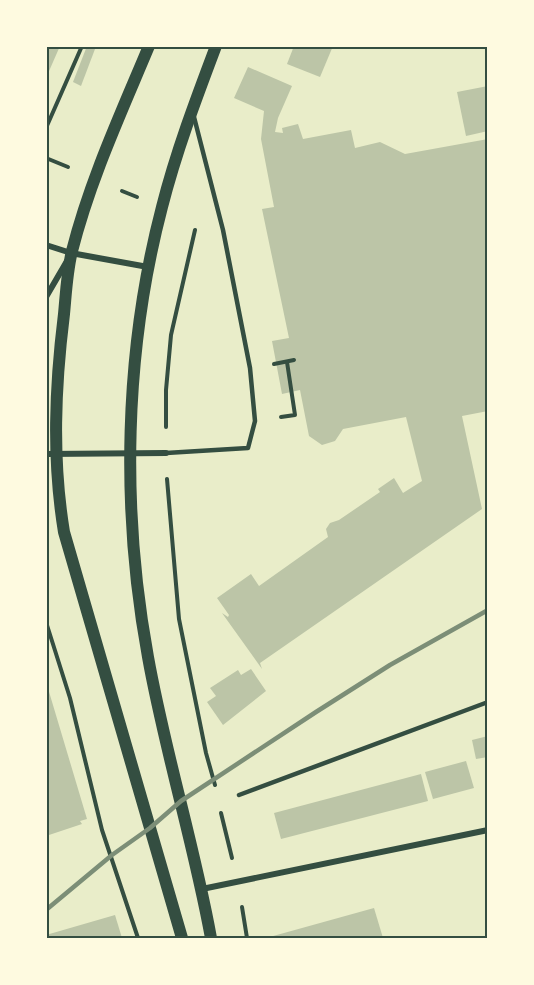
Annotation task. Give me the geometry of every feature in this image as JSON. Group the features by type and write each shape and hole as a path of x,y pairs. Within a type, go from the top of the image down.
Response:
{"main road":[{"path":"150,46 95,179 71,253 51,453 64,532 182,939"},
{"path":"211,939 202,890 148,658 136,578 131,499 136,348 148,267 161,208 192,110 216,46"}],"street":[{"path":"46,245 71,253 148,267"},
{"path":"46,297 71,253"},
{"path":"51,453 166,453"},
{"path":"202,890 488,830"}],"lane":[{"path":"166,453 248,448 255,421 250,368 223,230 192,110"},
{"path":"239,795 488,702"}],"path":[{"path":"46,128 82,46"},
{"path":"197,223 171,335 166,390 166,453 179,620 206,753 217,792"},
{"path":"279,363 294,360"},
{"path":"286,362 295,415"},
{"path":"46,622 70,698 102,830 138,939"},
{"path":"219,803 238,883 247,939"}],"building":[{"path":"46,46 60,46 46,78"},
{"path":"87,46 95,49 81,86 73,82"},
{"path":"294,46 333,46 320,77 287,64"},
{"path":"248,67 292,86 278,118 275,132 283,133 282,128 298,124 303,139 351,130 355,148 380,142 405,154 488,139 488,411 462,416 482,509 260,663 262,669 222,613 228,617 229,615 217,598 251,574 259,586 328,537 326,529 330,523 339,520 380,492 378,489 394,478 403,493 422,481 406,417 343,429 335,441 322,445 309,436 300,390 282,394 272,341 289,338 262,209 274,207 261,139 264,111 234,98"},
{"path":"488,86 488,131 466,136 457,92"},
{"path":"251,669 266,691 223,725 207,702 216,696 210,688 238,670 241,675"},
{"path":"47,685 87,819 80,821 82,824 46,836"},
{"path":"488,736 488,757 476,759 472,740"},
{"path":"466,761 474,788 433,799 425,772"},
{"path":"421,774 428,801 281,839 274,813"},
{"path":"374,908 383,938 266,938"},
{"path":"115,915 122,938 46,938 46,935"}],"railway":[{"path":"46,910 181,801 390,665 488,610"}]}
